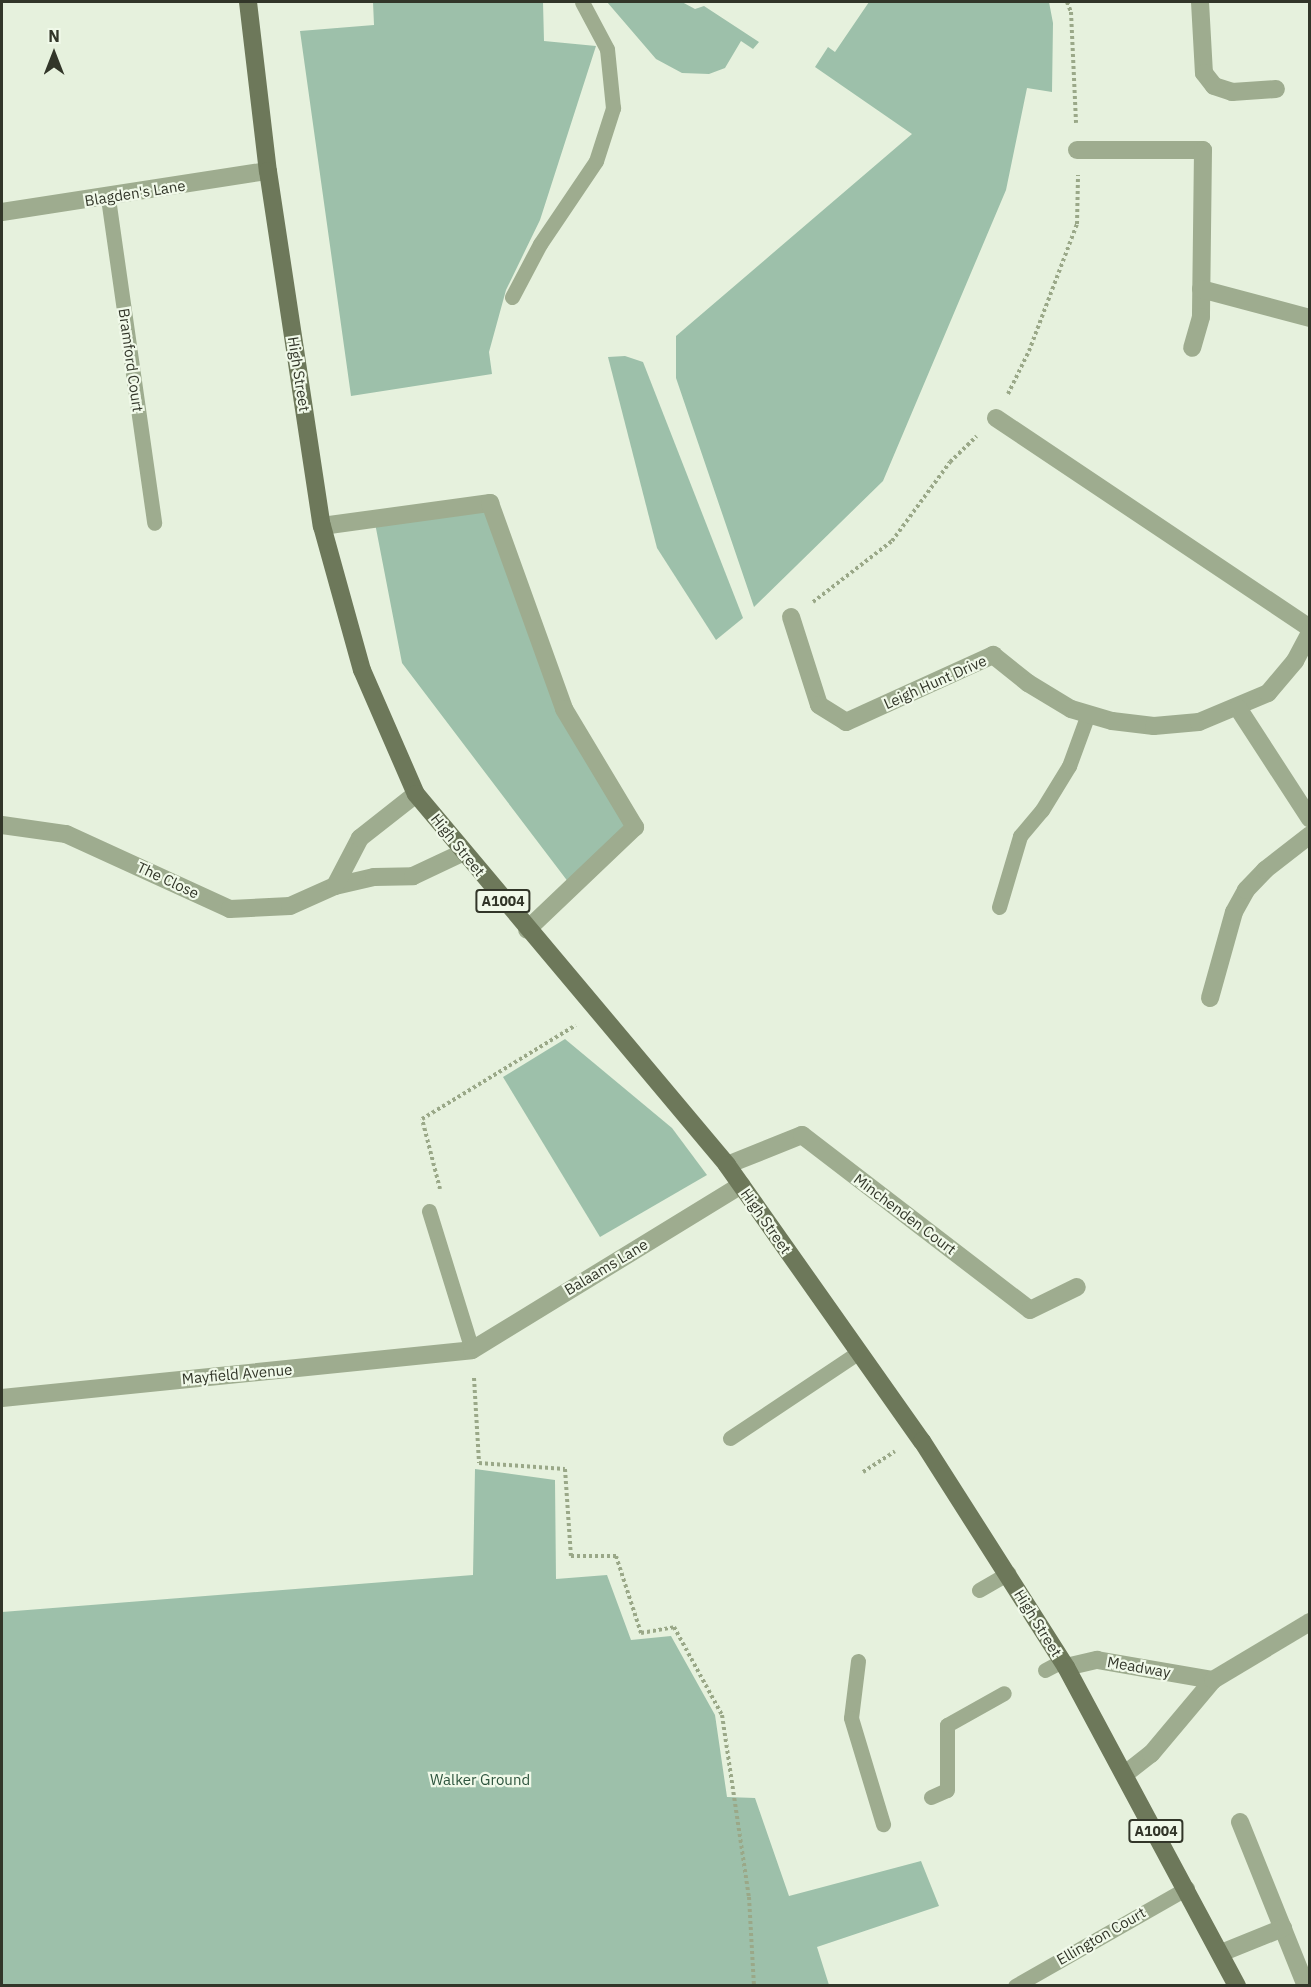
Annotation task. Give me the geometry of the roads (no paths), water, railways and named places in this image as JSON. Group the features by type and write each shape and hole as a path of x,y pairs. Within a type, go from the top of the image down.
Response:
{"main road":[{"name":"High Street","path":"248,2 268,171 322,526 362,670 416,794 527,930 727,1165 919,1436 1064,1664"},
{"name":"A1004","path":"1064,1664 1187,1888 1237,1986"}],"street":[{"path":"1200,2 1204,73 1215,86 1232,92 1276,89"},
{"path":"1077,150 1203,150 1201,317 1192,348"},
{"name":"Blagden's Lane","path":"2,212 108,198 268,171"},
{"path":"1201,289 1310,318"},
{"path":"996,418 1310,628"},
{"path":"322,526 490,503 564,709 635,827 527,930"},
{"name":"Leigh Hunt Drive","path":"791,616 819,705 846,722 993,656 1028,683 1071,709 1154,726 1199,723 1268,693 1294,661 1310,633"},
{"path":"1238,708 1310,819"},
{"path":"335,886 360,838 416,794"},
{"name":"The Close","path":"2,825 66,834 230,909 290,906 335,886 374,878 413,876 464,852"},
{"path":"1210,998 1234,912 1246,890 1265,870 1310,835"},
{"name":"Minchenden Court","path":"727,1165 802,1135 1030,1310 1077,1287"},
{"name":"Balaams Lane","path":"472,1350 741,1185"},
{"name":"Mayfield Avenue","path":"2,1398 472,1350"},
{"path":"1125,1774 1151,1754 1213,1680 1310,1622"},
{"name":"Meadway","path":"1064,1664 1097,1660 1213,1680"},
{"path":"1240,1822 1306,1986"},
{"path":"1221,1953 1283,1928"}],"lane":[{"path":"512,297 540,244 596,160 613,108 607,49 582,2"},
{"name":"Bramford Court","path":"108,198 154,523"},
{"path":"999,907 1020,836 1069,766 1088,714"},
{"path":"429,1211 472,1350"},
{"path":"730,1438 859,1352"},
{"path":"979,1590 1008,1573"},
{"path":"858,1661 851,1718 883,1824"},
{"path":"1045,1670 1064,1664"},
{"path":"931,1797 947,1790 947,1725 1004,1693"},
{"name":"Ellington Court","path":"1015,1986 1187,1888"}],"park label":[{"name":"Walker Ground","path":"480,1780"}]}
